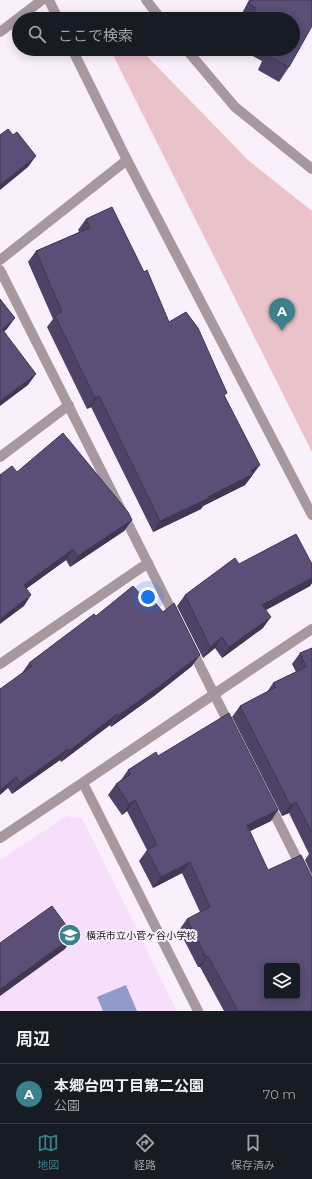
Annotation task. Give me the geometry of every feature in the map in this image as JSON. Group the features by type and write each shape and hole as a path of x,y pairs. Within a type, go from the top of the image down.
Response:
{"street":[{"path":"26,12 42,0"},
{"path":"49,0 55,12"},
{"path":"146,0 155,12"},
{"path":"0,32 12,23"},
{"path":"75,56 127,160 312,515"},
{"path":"192,56 235,107 312,169"},
{"path":"0,260 127,160"},
{"path":"0,270 179,625"},
{"path":"0,457 69,405"},
{"path":"0,664 148,563"},
{"path":"0,838 312,629"},
{"path":"186,639 235,736"},
{"path":"83,783 198,1011"},
{"path":"263,791 312,889"}],"shaded area":[{"path":"114,56 147,56 249,161 312,211 312,452"},
{"name":"横浜市立小菅ヶ谷小学校","path":"67,816 82,818 177,1011 0,1011 0,860"}],"water":[{"path":"126,985 137,1011 103,1011 97,997"}],"building":[{"path":"251,0 312,0 312,26 300,47 300,12 254,12 256,8 249,4"},
{"path":"268,56 295,56 289,67"},
{"path":"8,129 13,135 17,132 36,156 0,185 0,135"},
{"path":"112,207 144,272 147,270 169,322 186,312 198,328 227,393 224,395 260,465 251,470 253,474 208,497 209,498 160,521 99,396 95,398 55,316 62,312 36,251 90,228 86,219"},
{"path":"0,299 15,318 2,329 36,374 0,401"},
{"path":"63,433 128,512 132,520 78,556 73,549 24,585 31,595 0,619 0,475 12,466 17,472"},
{"path":"296,534 312,564 312,578 262,605 271,617 229,647 222,637 210,647 185,595 235,558 239,564"},
{"path":"133,586 142,596 146,592 163,612 174,603 200,655 118,716 117,714 69,751 68,749 20,783 16,777 0,790 0,689 32,666 29,663 94,614 96,616"},
{"path":"312,648 312,833 296,802 290,805 240,706 276,687 273,683 306,667 300,653"},
{"path":"229,713 278,810 247,825 268,870 301,855 312,877 312,1011 238,1011 208,956 206,957 187,919 210,907 190,862 161,877 147,850 157,845 135,800 129,804 116,784 131,774 128,770 156,752 158,756"},
{"path":"52,906 74,936 0,989 0,943"}],"place":[{"name":"本郷台四丁目第二公園","path":"282,331"},
{"name":"横浜市立小菅ヶ谷小学校","path":"70,935"}]}
